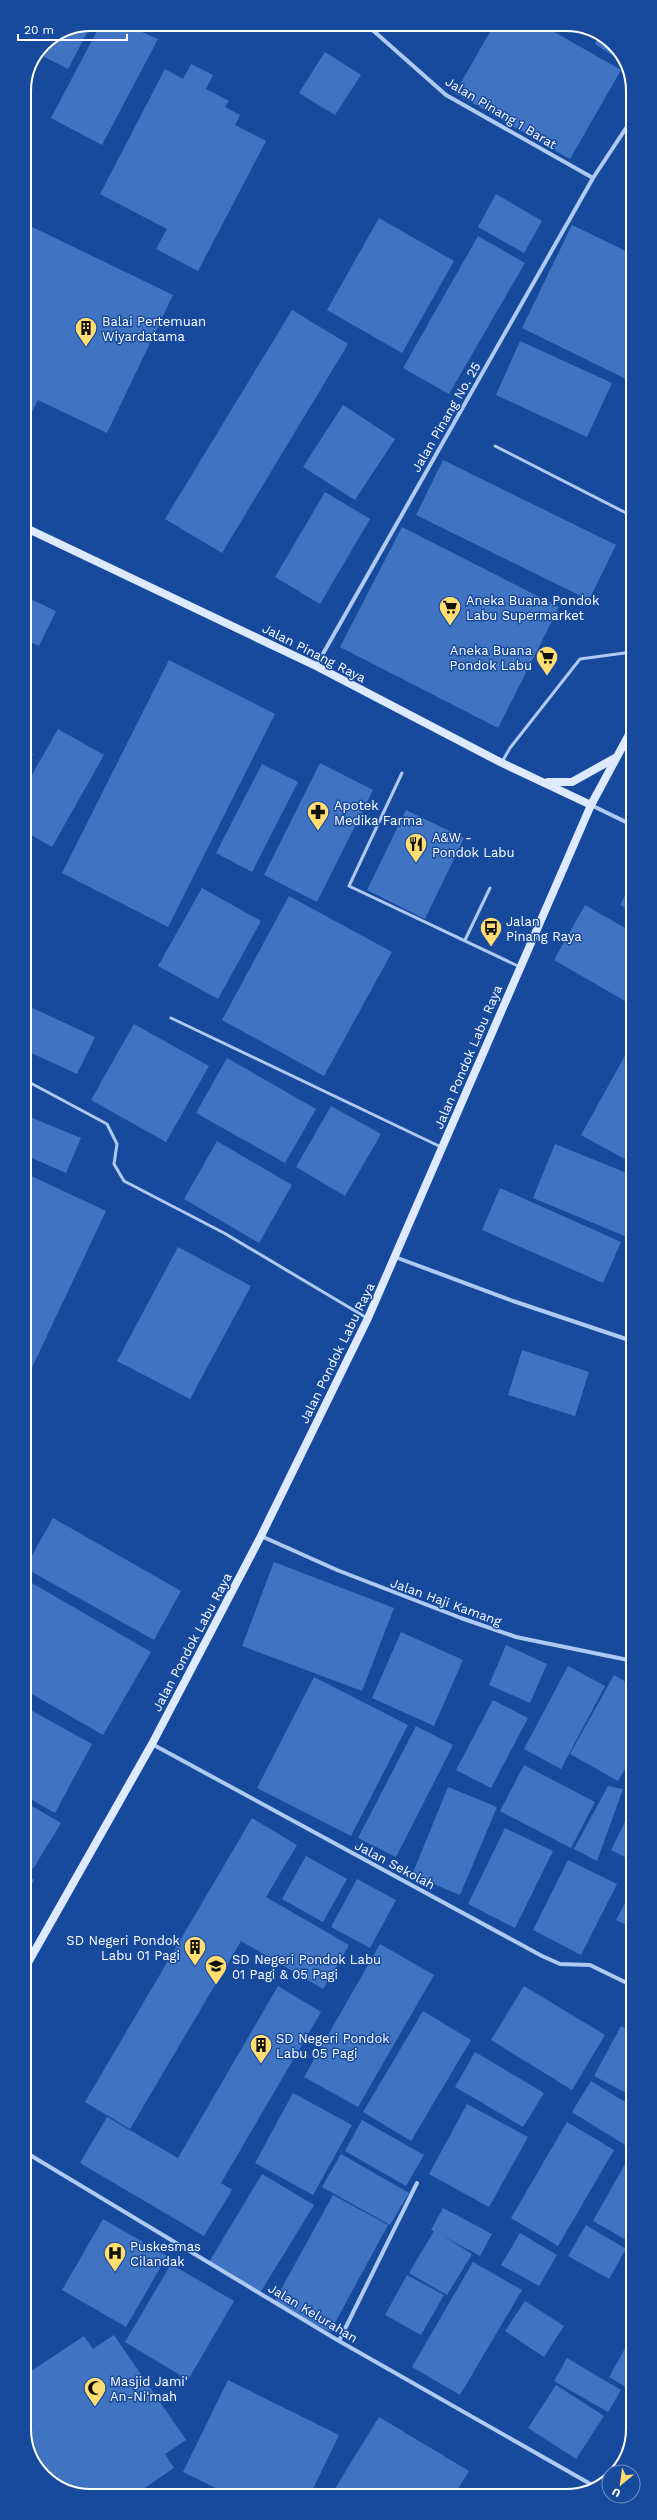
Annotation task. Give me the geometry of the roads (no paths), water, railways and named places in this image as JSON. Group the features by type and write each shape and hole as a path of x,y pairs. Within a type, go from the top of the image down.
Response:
{"main road":[{"name":"Jalan Pinang Raya","path":"31,530 316,666 502,763 591,805"},
{"name":"Jalan Pondok Labu Raya","path":"31,1957 152,1744 261,1536 368,1318 591,805 626,740"},
{"path":"537,780 557,783 572,782 617,757"}],"street":[{"name":"Jalan Pinang 1 Barat","path":"374,31 446,95 593,178"},
{"name":"Jalan Pinang No. 25","path":"316,666 593,178 626,128"},
{"path":"591,805 626,822"},
{"path":"395,1257 513,1301 626,1339"},
{"name":"Jalan Haji Kamang","path":"261,1536 372,1585 474,1623 516,1637 626,1660"},
{"name":"Jalan Sekolah","path":"152,1744 542,1956 560,1964 590,1965 626,1983"},
{"name":"Jalan Kelurahan","path":"31,2156 339,2341 590,2484"},
{"path":"339,2341 417,2184"}],"lane":[{"path":"495,446 626,513"},
{"path":"502,763 510,748 580,659 626,653"},
{"path":"402,774 349,886 520,967"},
{"path":"465,940 490,888"},
{"path":"172,1018 442,1148"},
{"path":"31,1084 107,1124 117,1144 114,1164 124,1181 224,1233 368,1318"}],"place":[{"name":"Balai Pertemuan Wiyardatama","path":"86,348"},
{"name":"Aneka Buana Pondok Labu Supermarket","path":"450,626"},
{"name":"Aneka Buana Pondok Labu","path":"547,676"},
{"name":"Apotek Medika Farma","path":"318,832"},
{"name":"A&W - Pondok Labu","path":"416,864"},
{"name":"Jalan Pinang Raya","path":"491,948"},
{"name":"SD Negeri Pondok Labu 01 Pagi","path":"195,1966"},
{"name":"SD Negeri Pondok Labu 01 Pagi & 05 Pagi","path":"216,1986"},
{"name":"SD Negeri Pondok Labu 05 Pagi","path":"261,2064"},
{"name":"Puskesmas Cilandak","path":"115,2272"},
{"name":"Masjid Jami' An-Ni'mah","path":"95,2408"}]}
